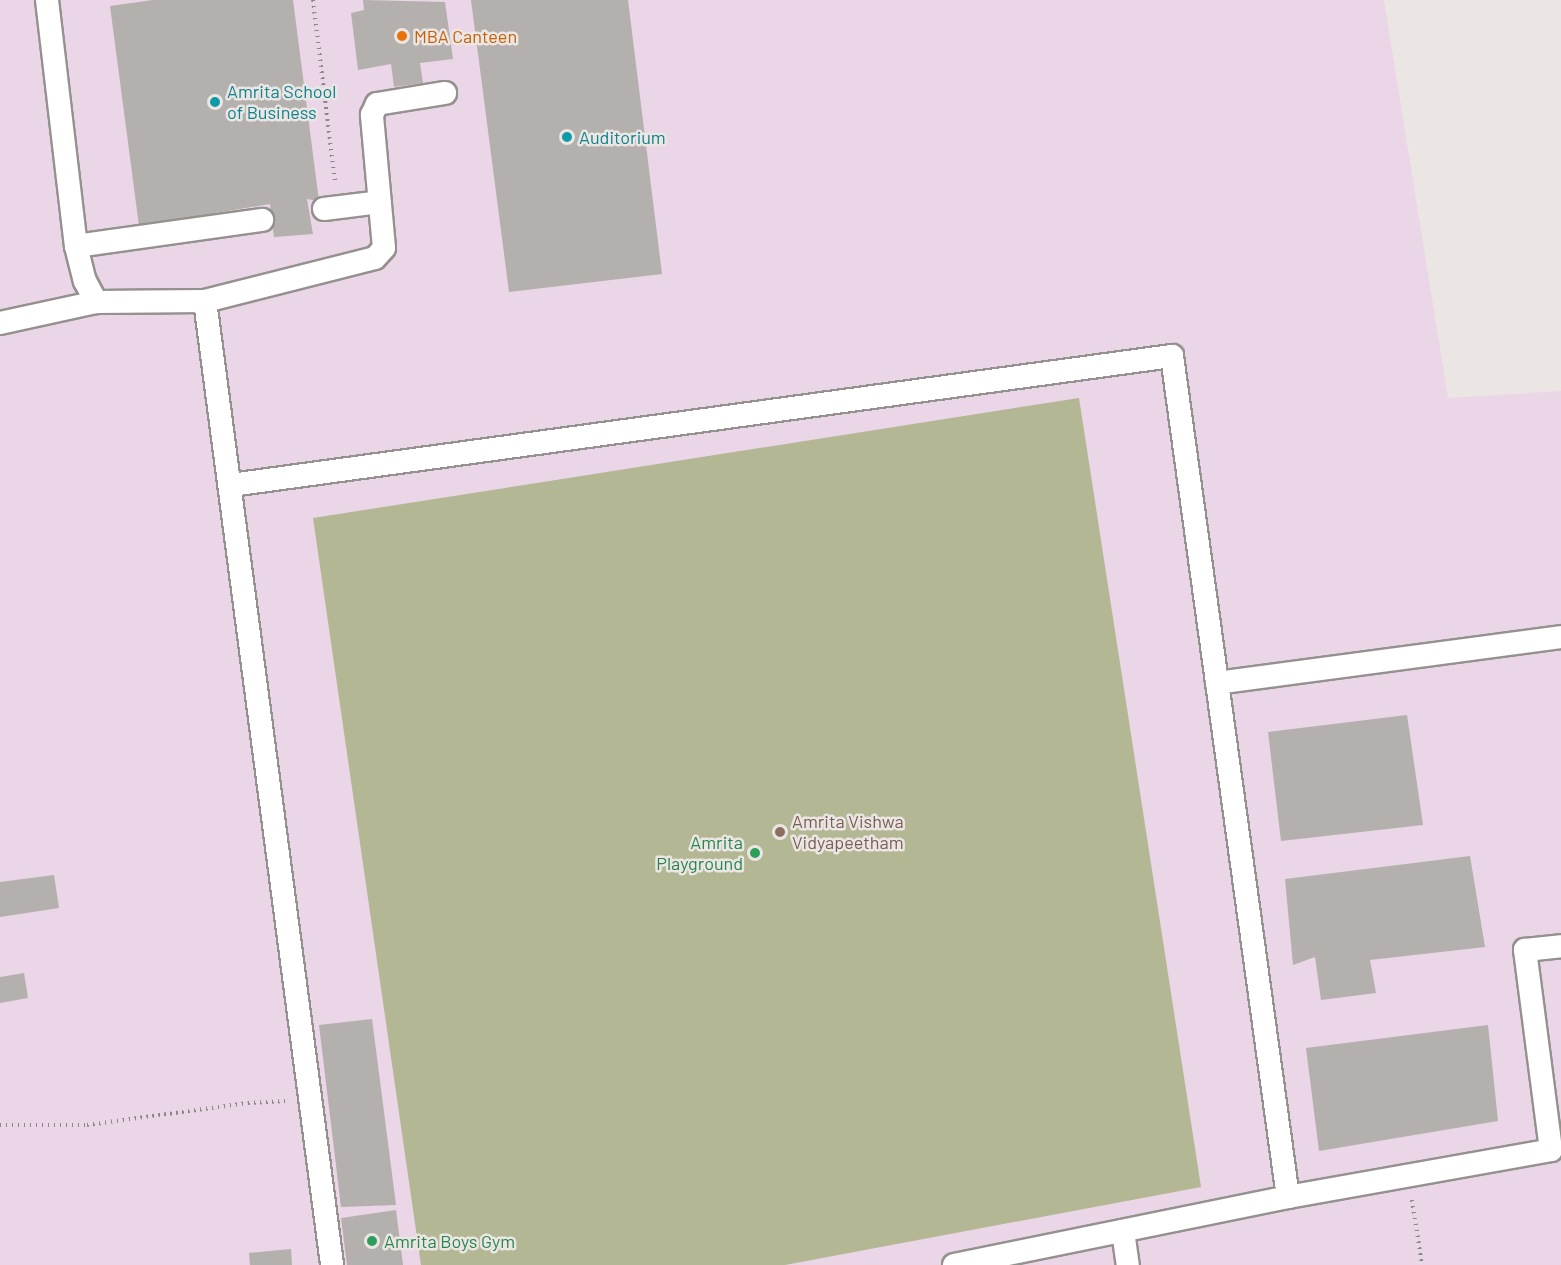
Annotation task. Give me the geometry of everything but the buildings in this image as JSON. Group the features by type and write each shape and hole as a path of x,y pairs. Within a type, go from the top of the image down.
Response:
{"street":[{"path":"47,0 76,246 85,281 96,302"},
{"path":"0,323 96,302 205,301 375,258 384,248 372,115 377,104 445,93"},
{"path":"331,208 380,202"},
{"path":"76,246 262,220"},
{"path":"205,301 332,1265"},
{"path":"231,485 1172,356 1288,1197"},
{"path":"1217,683 1561,638"},
{"path":"954,1265 1288,1197 1551,1150 1525,951 1561,946"},
{"path":"1123,1231 1128,1265"}],"path":[{"path":"313,0 331,208"},
{"path":"0,1125 87,1125 248,1103 285,1101"},
{"path":"1409,1176 1422,1265"}],"shaded area":[{"name":"Amrita Vishwa Vidyapeetham","path":"0,0 1384,0 1448,398 1561,391 1561,1265 0,1265"}],"green space":[{"name":"Amrita Playground","path":"1079,398 1201,1187 785,1265 421,1265 313,518"}],"place":[{"name":"MBA Canteen","path":"402,36"},
{"name":"Amrita School of Business","path":"215,102"},
{"name":"Auditorium","path":"567,137"},
{"name":"Amrita Vishwa Vidyapeetham","path":"780,832"},
{"name":"Amrita Playground","path":"755,853"},
{"name":"Amrita Boys Gym","path":"372,1241"}]}
